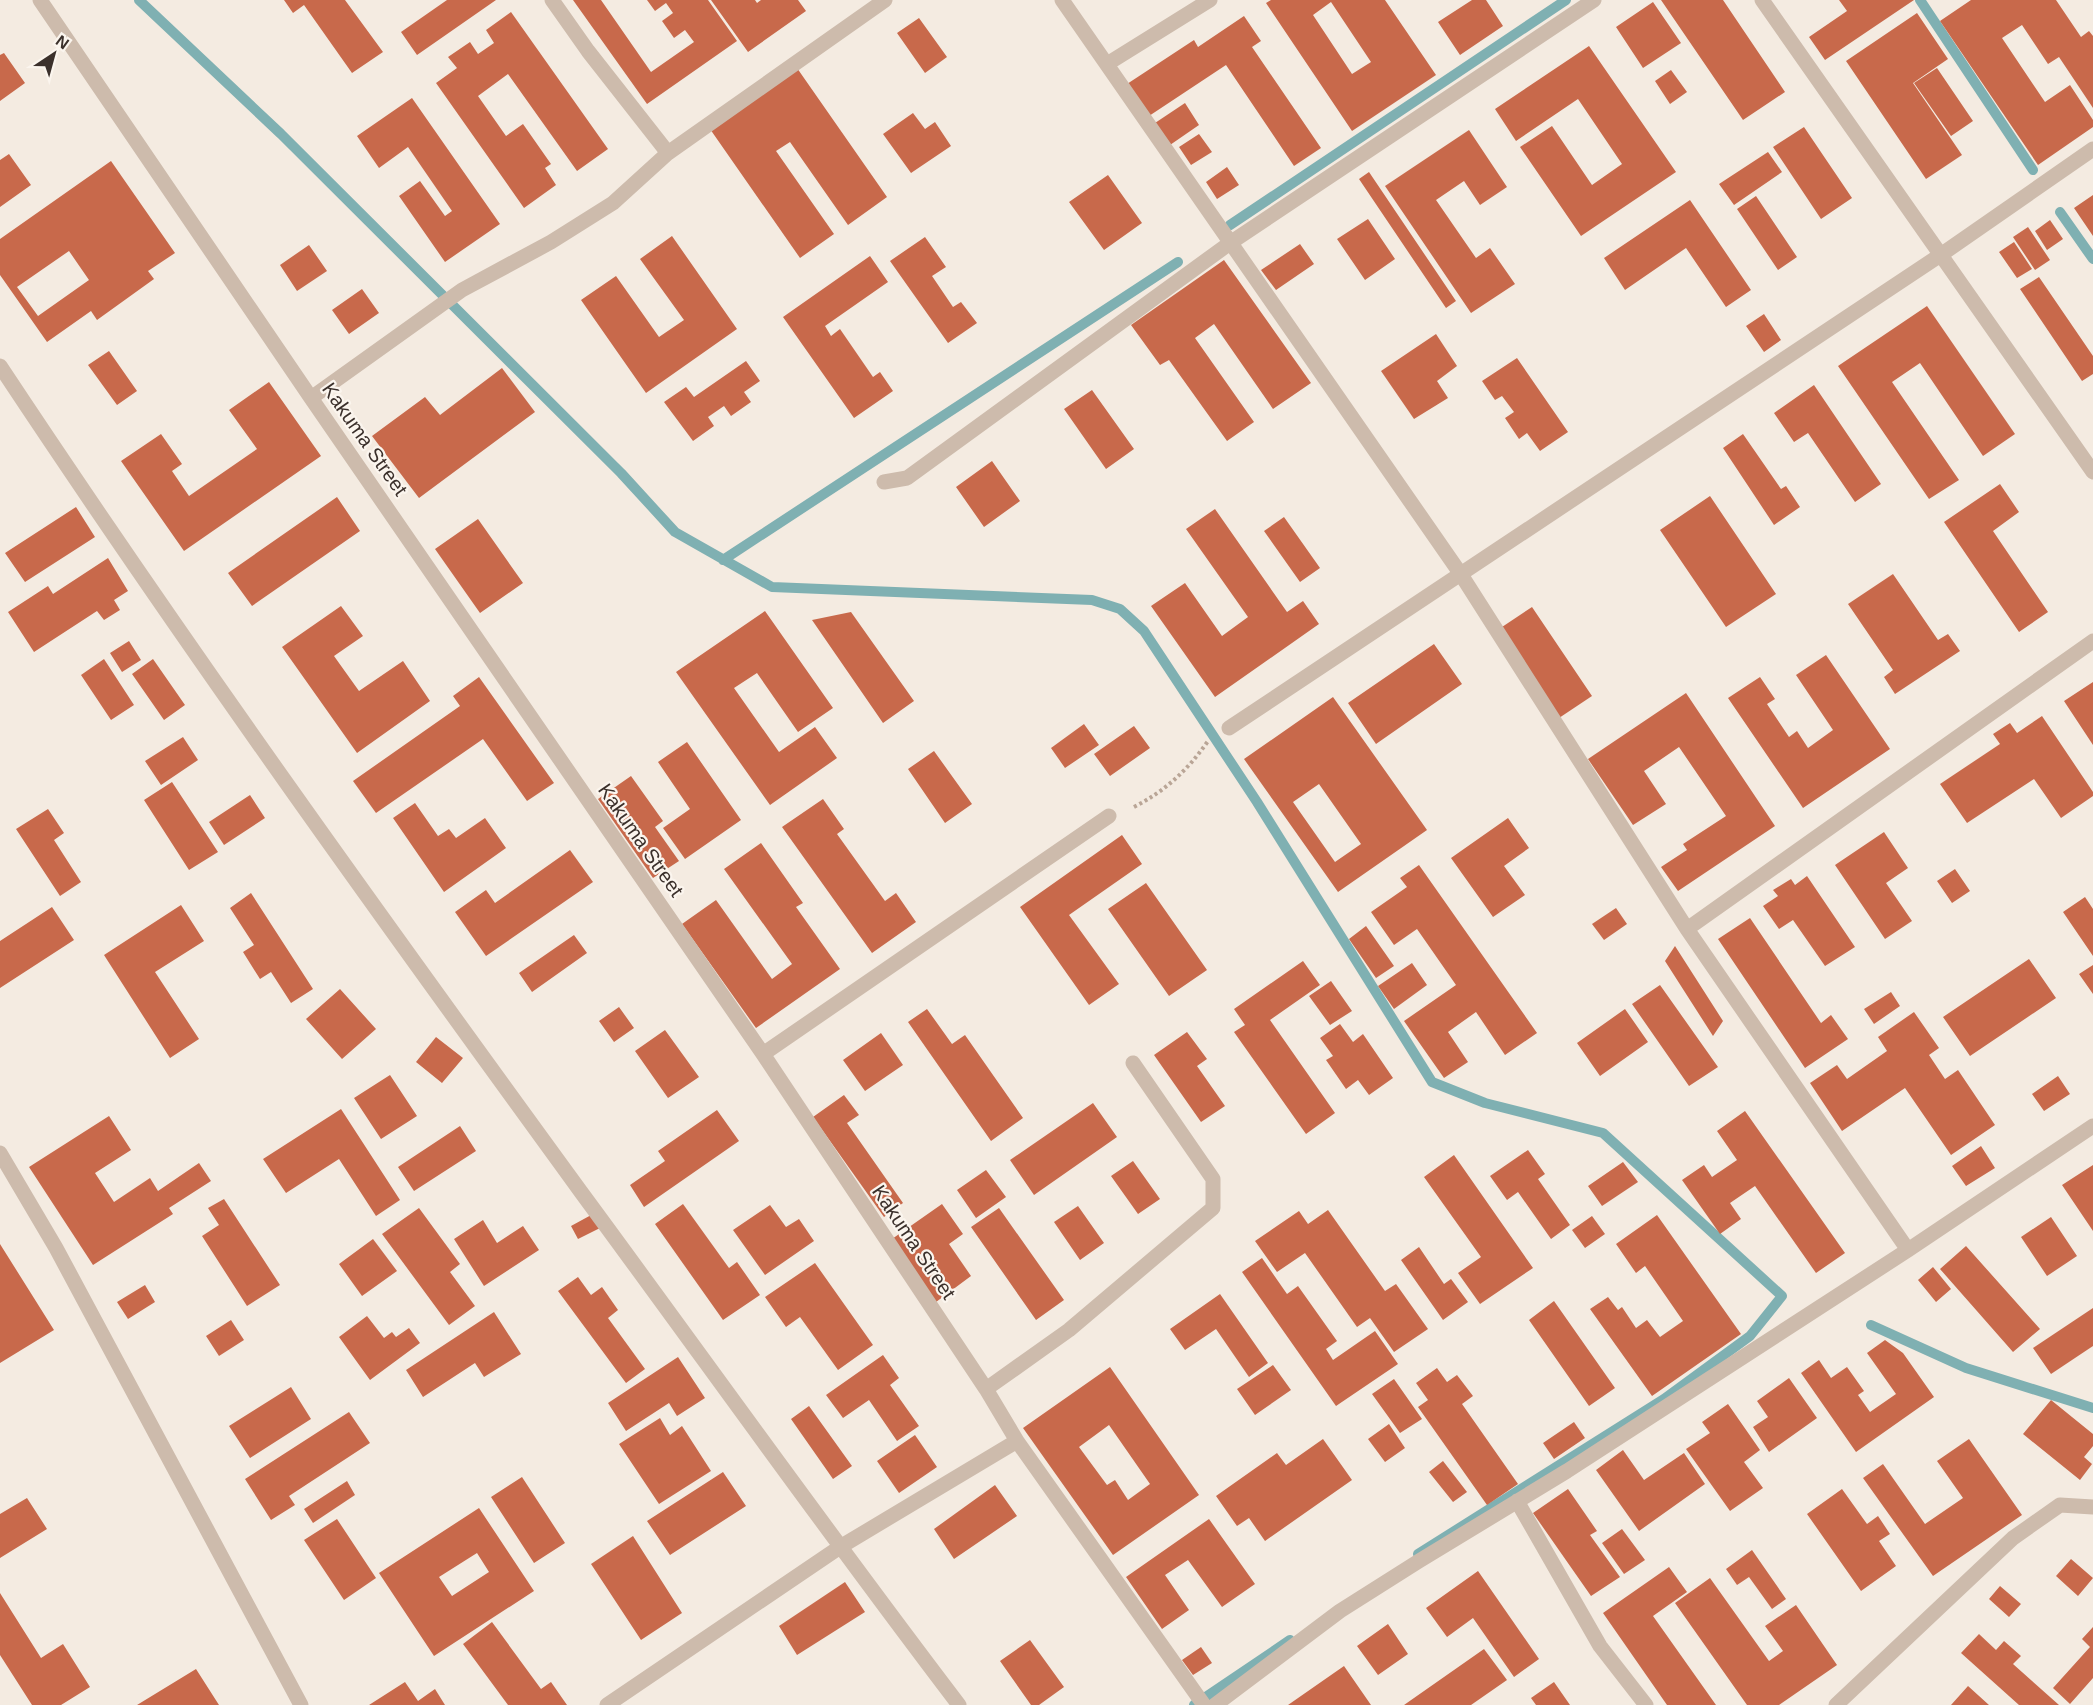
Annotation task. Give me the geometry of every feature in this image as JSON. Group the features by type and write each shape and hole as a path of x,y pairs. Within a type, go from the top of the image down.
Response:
{"street":[{"name":"Kakuma Street","path":"40,0 763,1054 986,1389 1017,1441 1204,1705"},
{"path":"552,0 588,51 668,153"},
{"path":"311,398 440,304 551,242 613,203 668,153 885,0"},
{"path":"1062,0 1460,573 1687,929 1908,1250"},
{"path":"1107,64 1210,0"},
{"path":"884,482 907,478 1230,243 1594,0"},
{"path":"1762,0 2093,472"},
{"path":"1229,728 1942,254 2093,149"},
{"path":"0,366 221,693 430,985 840,1547 959,1705"},
{"path":"1687,929 2093,641"},
{"path":"763,1054 1109,816"},
{"path":"986,1389 1069,1330 1213,1208 1213,1179 1133,1063"},
{"path":"1215,1705 1340,1611 1567,1471 1908,1250 2093,1126"},
{"path":"0,1153 56,1248 301,1705"},
{"path":"607,1705 840,1547 1017,1441"},
{"path":"1517,1501 1600,1646 1646,1705"},
{"path":"1836,1705 2013,1538 2060,1505 2093,1507"}],"path":[{"path":"1109,816 1129,810 1152,798 1191,764 1210,739"}],"building":[{"path":"284,0 345,0 383,52 352,73 304,5 293,13"},
{"path":"447,0 496,0 417,55 401,32"},
{"path":"573,0 601,0 651,72 694,42 685,30 674,38 662,21 673,13 666,3 655,11 647,0 708,0 737,41 647,104"},
{"path":"711,0 755,0 757,3 761,0 798,0 806,11 748,52"},
{"path":"1271,0 1385,0 1436,75 1352,131 1266,3","holes":["1331,2 1371,62 1352,74 1313,15"]},
{"path":"1472,0 1486,0 1503,26 1460,55 1438,22"},
{"path":"1661,0 1723,0 1785,92 1743,120"},
{"path":"1839,0 1914,0 1825,60 1809,37 1847,11"},
{"path":"1971,0 2056,0 2081,37 2089,31 2093,36 2093,108 2059,57 2048,64 2022,25 2002,38 2045,102 2070,85 2093,120 2093,127 2038,165 1940,21"},
{"path":"1653,2 1681,43 1643,68 1616,27"},
{"path":"511,12 608,149 577,171 508,74 478,96 506,136 523,124 551,164 545,168 556,185 524,208 436,83 457,68 448,57 470,42 478,54 494,43 486,30"},
{"path":"1917,13 1948,59 1913,83 1962,155 1926,179 1846,61"},
{"path":"1244,16 1261,41 1252,47 1321,148 1294,166 1226,65 1149,116 1127,84 1194,40 1198,47"},
{"path":"919,18 947,57 925,73 897,33"},
{"path":"1589,46 1676,172 1581,236 1520,147 1552,126 1592,185 1622,164 1578,99 1516,141 1495,109"},
{"path":"4,53 25,83 0,101 0,55"},
{"path":"797,68 887,197 848,225 790,142 776,151 834,234 800,258 710,129"},
{"path":"1937,68 1973,121 1951,136 1914,83"},
{"path":"1671,70 1687,92 1670,104 1655,81"},
{"path":"412,98 500,224 445,262 399,196 420,181 445,216 452,211 408,147 379,168 357,136"},
{"path":"1185,103 1199,125 1170,145 1155,123"},
{"path":"913,113 925,129 935,122 951,146 911,173 883,134"},
{"path":"1804,127 1852,198 1821,219 1773,147"},
{"path":"1469,130 1507,187 1480,205 1464,181 1436,200 1476,258 1490,248 1515,284 1471,313 1385,186"},
{"path":"1199,134 1212,152 1191,165 1179,147"},
{"path":"1768,152 1782,172 1734,205 1719,184"},
{"path":"9,154 31,185 0,207 0,160"},
{"path":"111,161 175,253 148,271 154,279 97,320 91,311 47,342 0,275 0,239","holes":["69,251 89,280 38,316 17,287"]},
{"path":"1227,167 1239,185 1217,199 1206,182"},
{"path":"1369,172 1456,301 1446,308 1359,179"},
{"path":"1108,175 1142,223 1104,250 1069,202"},
{"path":"2093,195 2093,236 2074,208"},
{"path":"1756,196 1797,257 1778,270 1737,209"},
{"path":"1690,200 1751,290 1726,307 1686,248 1625,290 1604,258"},
{"path":"1368,219 1395,259 1365,280 1337,239"},
{"path":"2050,220 2063,239 2047,250 2035,231"},
{"path":"2028,227 2050,260 2035,270 2013,237"},
{"path":"672,236 737,329 646,393 581,300 616,276 659,337 684,320 640,259"},
{"path":"925,237 946,267 932,276 953,307 961,302 977,323 948,343 890,261"},
{"path":"2014,242 2032,269 2017,278 1999,252"},
{"path":"1300,244 1314,264 1276,290 1261,270"},
{"path":"309,245 327,271 297,291 280,265"},
{"path":"870,256 888,282 825,326 831,336 840,329 873,377 880,372 893,391 854,418 783,317"},
{"path":"1224,260 1311,383 1273,409 1214,324 1195,338 1254,422 1227,441 1169,360 1160,365 1131,325"},
{"path":"2039,277 2093,356 2093,374 2082,381 2020,289"},
{"path":"362,289 379,313 349,334 332,310"},
{"path":"1927,306 2015,434 1983,456 1920,363 1892,382 1959,480 1929,499 1838,366"},
{"path":"1764,314 1781,340 1764,352 1746,326"},
{"path":"1436,334 1457,366 1437,381 1448,398 1414,419 1381,371"},
{"path":"109,351 137,391 117,405 88,365"},
{"path":"1517,358 1568,432 1540,451 1527,433 1519,439 1505,418 1514,412 1502,396 1495,400 1482,381"},
{"path":"746,361 760,381 744,392 751,402 731,416 724,406 708,417 714,426 693,441 664,402 686,387 694,397"},
{"path":"502,368 535,412 419,498 372,436 425,397 440,415"},
{"path":"269,382 321,456 184,551 121,461 161,434 182,464 172,471 189,496 257,449 229,410"},
{"path":"1814,385 1881,484 1855,502 1808,433 1794,442 1774,413"},
{"path":"1092,390 1134,449 1106,469 1064,409"},
{"path":"1743,434 1781,489 1786,486 1800,507 1774,525 1723,448"},
{"path":"992,461 1020,501 984,527 956,487"},
{"path":"2000,484 2019,512 1993,531 2048,612 2019,632 1944,522"},
{"path":"1710,496 1776,594 1726,627 1660,530"},
{"path":"337,497 360,531 252,606 228,573"},
{"path":"76,507 95,537 25,582 5,553"},
{"path":"1215,509 1287,612 1303,601 1319,624 1215,697 1151,606 1185,583 1222,636 1248,617 1186,529"},
{"path":"1284,517 1320,568 1300,582 1264,531"},
{"path":"478,519 523,583 480,613 435,549"},
{"path":"108,558 128,591 114,600 120,610 104,620 97,611 34,652 8,612 48,586 53,594"},
{"path":"1893,574 1938,640 1948,634 1960,651 1895,694 1884,677 1893,670 1848,604"},
{"path":"341,606 363,636 334,656 359,691 403,661 430,701 357,753 282,647"},
{"path":"1532,607 1592,696 1559,718 1499,629"},
{"path":"765,611 833,708 798,732 757,673 734,688 779,752 815,727 837,758 770,805 676,672"},
{"path":"851,612 914,701 883,723 812,620"},
{"path":"129,641 141,660 122,672 110,653"},
{"path":"1434,644 1462,684 1376,744 1348,703"},
{"path":"1826,655 1890,749 1803,808 1728,698 1760,677 1775,699 1767,704 1789,737 1797,731 1808,748 1833,730 1796,675"},
{"path":"104,659 134,705 111,720 81,675"},
{"path":"153,659 185,705 164,720 132,674"},
{"path":"479,677 554,783 527,801 483,739 376,813 353,781 460,706 453,696"},
{"path":"2093,682 2093,745 2064,701"},
{"path":"1686,693 1775,826 1678,891 1661,867 1687,850 1683,844 1726,816 1679,747 1644,771 1666,804 1633,825 1588,759"},
{"path":"1333,697 1427,830 1338,892 1244,759","holes":["1319,784 1361,844 1335,862 1293,802"]},
{"path":"2042,716 2093,792 2093,796 2061,818 2034,779 1967,823 1940,784 2000,744 1993,734 2010,723 2017,733"},
{"path":"1084,724 1099,745 1065,768 1051,748"},
{"path":"1134,726 1150,748 1110,776 1094,754"},
{"path":"183,737 198,760 161,785 145,761"},
{"path":"687,742 741,820 685,859 663,828 690,809 658,762"},
{"path":"934,751 972,804 945,823 908,769"},
{"path":"631,776 663,821 655,827 679,861 653,878 598,799"},
{"path":"172,782 218,852 189,870 144,800"},
{"path":"250,795 265,818 224,845 209,822"},
{"path":"823,799 844,829 837,834 885,901 896,893 916,922 872,953 782,827"},
{"path":"415,803 438,836 449,829 456,838 485,818 506,848 444,892 393,818"},
{"path":"48,809 64,833 54,840 81,882 60,896 16,829"},
{"path":"1508,818 1529,848 1504,866 1525,895 1493,917 1451,858"},
{"path":"1884,832 1908,868 1886,883 1912,921 1885,939 1835,865"},
{"path":"1122,835 1142,864 1069,915 1119,984 1089,1005 1020,907"},
{"path":"761,843 803,903 796,907 840,969 756,1028 682,924 716,900 772,979 792,964 724,869"},
{"path":"570,850 593,882 486,956 455,912 486,890 495,903"},
{"path":"1419,865 1537,1033 1505,1055 1476,1012 1448,1032 1468,1062 1444,1078 1404,1021 1456,985 1417,929 1394,945 1371,912 1407,887 1400,878"},
{"path":"1955,869 1970,891 1952,903 1937,881"},
{"path":"1807,876 1855,947 1825,966 1793,920 1779,929 1763,906 1778,896 1773,890 1791,879 1795,885"},
{"path":"1146,883 1207,970 1169,996 1108,909"},
{"path":"251,893 313,989 291,1003 271,972 260,979 243,952 254,945 230,908"},
{"path":"2085,897 2093,909 2093,956 2063,912"},
{"path":"181,905 204,941 155,972 199,1039 170,1058 104,955"},
{"path":"52,907 74,940 0,988 0,941"},
{"path":"1616,908 1627,924 1604,940 1592,924"},
{"path":"1750,918 1821,1023 1831,1015 1848,1039 1805,1068 1718,939"},
{"path":"1366,926 1394,966 1376,978 1349,939"},
{"path":"574,935 587,953 532,992 519,973"},
{"path":"1675,946 1723,1021 1713,1036 1665,961"},
{"path":"2029,959 2056,998 1970,1056 1943,1017"},
{"path":"1303,961 1320,985 1270,1020 1335,1113 1306,1134 1234,1032 1245,1025 1234,1009"},
{"path":"1412,963 1427,985 1394,1009 1378,986"},
{"path":"2093,965 2093,994 2079,974"},
{"path":"1331,981 1352,1011 1330,1025 1309,996"},
{"path":"1660,985 1718,1067 1689,1086 1632,1004"},
{"path":"340,989 376,1029 342,1059 306,1019"},
{"path":"1891,992 1900,1006 1874,1024 1864,1009"},
{"path":"619,1007 634,1028 614,1042 599,1021"},
{"path":"927,1009 952,1044 965,1035 1023,1118 991,1141 908,1022"},
{"path":"1625,1009 1648,1042 1600,1076 1577,1043"},
{"path":"1914,1012 1939,1048 1929,1055 1945,1079 1958,1070 1995,1125 1951,1155 1905,1088 1842,1131 1810,1083 1837,1065 1847,1079 1887,1051 1878,1037"},
{"path":"1340,1024 1353,1042 1363,1034 1393,1078 1369,1095 1358,1080 1346,1089 1326,1060 1333,1056 1320,1038"},
{"path":"665,1030 699,1077 668,1098 635,1051"},
{"path":"1187,1032 1207,1059 1197,1066 1225,1106 1201,1122 1154,1055"},
{"path":"881,1033 903,1065 865,1091 843,1060"},
{"path":"436,1037 463,1058 442,1083 416,1062"},
{"path":"390,1075 417,1116 381,1139 354,1098"},
{"path":"2058,1076 2070,1094 2044,1111 2032,1094"},
{"path":"844,1095 859,1115 847,1123 903,1203 884,1217 813,1117"},
{"path":"1093,1103 1117,1137 1034,1195 1010,1160"},
{"path":"341,1109 400,1200 376,1216 339,1159 286,1193 263,1159"},
{"path":"717,1110 739,1141 644,1207 630,1185 665,1161 658,1151"},
{"path":"1745,1111 1845,1253 1816,1273 1755,1186 1730,1203 1741,1219 1720,1234 1682,1180 1704,1165 1712,1177 1737,1160 1717,1131"},
{"path":"109,1116 131,1150 95,1173 114,1202 150,1178 158,1191 199,1163 211,1181 169,1208 173,1214 93,1265 29,1167"},
{"path":"460,1126 476,1151 414,1191 398,1167"},
{"path":"1981,1146 1995,1168 1966,1186 1952,1166"},
{"path":"1528,1150 1545,1174 1538,1179 1570,1225 1551,1239 1518,1192 1507,1200 1490,1176"},
{"path":"1454,1155 1533,1268 1480,1304 1458,1273 1481,1257 1424,1177"},
{"path":"1133,1161 1160,1199 1138,1214 1111,1176"},
{"path":"1623,1162 1638,1182 1602,1206 1588,1186"},
{"path":"2093,1165 2093,1231 2062,1185"},
{"path":"986,1170 1006,1197 976,1218 957,1190"},
{"path":"224,1199 280,1285 247,1306 202,1236 219,1225 208,1208"},
{"path":"683,1204 729,1268 737,1262 760,1295 723,1320 655,1224"},
{"path":"942,1204 963,1234 949,1244 971,1276 936,1302 892,1239"},
{"path":"770,1205 786,1227 799,1219 814,1241 765,1275 733,1230"},
{"path":"1078,1206 1104,1243 1080,1260 1054,1222"},
{"path":"419,1208 460,1264 450,1272 475,1306 449,1325 382,1234"},
{"path":"999,1208 1064,1300 1036,1320 971,1227"},
{"path":"1328,1210 1385,1291 1396,1284 1428,1329 1394,1352 1370,1318 1357,1327 1305,1253 1277,1272 1255,1241 1299,1211 1308,1224"},
{"path":"593,1214 600,1228 578,1239 571,1226"},
{"path":"1657,1215 1741,1334 1652,1396 1590,1309 1608,1297 1618,1310 1622,1307 1636,1328 1647,1320 1660,1337 1683,1321 1645,1266 1636,1273 1616,1244"},
{"path":"1592,1216 1605,1234 1585,1248 1572,1230"},
{"path":"2051,1217 2077,1256 2047,1276 2021,1237"},
{"path":"483,1220 497,1243 523,1226 539,1250 484,1286 454,1239"},
{"path":"373,1239 397,1271 362,1296 339,1264"},
{"path":"0,1244 54,1330 0,1363"},
{"path":"1966,1246 2040,1329 2013,1352 1940,1269"},
{"path":"1419,1247 1444,1284 1451,1279 1468,1302 1443,1320 1401,1260"},
{"path":"1262,1258 1287,1294 1298,1286 1337,1341 1326,1349 1333,1360 1375,1331 1398,1364 1336,1406 1242,1272"},
{"path":"815,1263 873,1345 838,1370 800,1317 786,1327 765,1297"},
{"path":"1933,1267 1951,1289 1936,1302 1918,1280"},
{"path":"578,1277 591,1295 602,1287 618,1310 608,1318 645,1369 626,1383 558,1291"},
{"path":"145,1285 155,1302 128,1319 117,1302"},
{"path":"1220,1294 1268,1363 1249,1377 1216,1329 1185,1350 1170,1329"},
{"path":"1554,1301 1615,1388 1589,1406 1529,1320"},
{"path":"2093,1308 2093,1346 2051,1374 2033,1348"},
{"path":"494,1312 521,1354 484,1377 475,1363 423,1397 406,1370"},
{"path":"367,1316 384,1338 392,1332 396,1337 409,1328 420,1343 370,1380 339,1337"},
{"path":"231,1320 244,1340 219,1356 206,1336"},
{"path":"1885,1340 1903,1353 1934,1397 1856,1452 1801,1373 1819,1360 1831,1378 1847,1367 1864,1391 1858,1395 1870,1412 1896,1394 1867,1353"},
{"path":"883,1355 899,1378 890,1385 919,1426 897,1441 869,1400 843,1418 826,1395"},
{"path":"678,1357 705,1398 677,1416 669,1403 626,1431 608,1403"},
{"path":"1273,1365 1291,1390 1255,1415 1237,1389"},
{"path":"1110,1367 1199,1495 1113,1555 1023,1428","holes":["1109,1425 1150,1484 1128,1500 1115,1480 1107,1485 1079,1447"]},
{"path":"1437,1368 1447,1382 1457,1375 1473,1396 1462,1404 1518,1484 1487,1505 1418,1407 1428,1400 1416,1383"},
{"path":"1789,1378 1817,1418 1769,1452 1753,1427 1768,1417 1757,1401"},
{"path":"1394,1379 1422,1419 1400,1433 1372,1394"},
{"path":"291,1387 311,1419 250,1458 229,1426"},
{"path":"2051,1400 2093,1434 2093,1446 2084,1457 2092,1464 2080,1480 2023,1434"},
{"path":"1728,1404 1760,1450 1744,1462 1763,1488 1730,1511 1686,1449 1710,1433 1702,1422"},
{"path":"809,1406 852,1466 833,1479 791,1419"},
{"path":"349,1412 370,1443 289,1496 295,1505 271,1520 245,1479"},
{"path":"660,1418 670,1435 682,1426 711,1471 659,1504 619,1444"},
{"path":"1574,1422 1585,1438 1554,1459 1543,1443"},
{"path":"1389,1424 1405,1448 1385,1462 1368,1439"},
{"path":"915,1435 937,1467 899,1493 877,1461"},
{"path":"1323,1439 1352,1480 1265,1541 1249,1518 1237,1526 1216,1496 1277,1453 1286,1465"},
{"path":"1969,1439 2022,1515 1933,1576 1863,1478 1883,1464 1925,1524 1963,1498 1937,1461"},
{"path":"1623,1450 1644,1480 1684,1453 1705,1484 1639,1531 1596,1470"},
{"path":"1443,1461 1467,1492 1453,1502 1429,1472"},
{"path":"723,1472 746,1506 670,1555 647,1521"},
{"path":"522,1477 565,1543 534,1563 491,1497"},
{"path":"347,1481 355,1495 313,1523 304,1509"},
{"path":"995,1485 1017,1516 954,1559 934,1529"},
{"path":"1568,1489 1597,1531 1590,1535 1620,1577 1591,1596 1533,1513"},
{"path":"1842,1489 1867,1524 1878,1516 1890,1534 1879,1541 1896,1566 1861,1591 1807,1514"},
{"path":"27,1498 47,1529 0,1558 0,1514"},
{"path":"479,1508 534,1591 434,1656 379,1573","holes":["477,1553 489,1572 452,1596 439,1577"]},
{"path":"337,1519 376,1578 344,1600 304,1540"},
{"path":"1209,1519 1255,1584 1222,1607 1188,1560 1165,1575 1189,1610 1162,1629 1126,1577"},
{"path":"1622,1529 1645,1560 1624,1574 1602,1543"},
{"path":"633,1536 682,1613 641,1640 591,1564"},
{"path":"1752,1550 1786,1599 1772,1609 1749,1577 1737,1585 1726,1569"},
{"path":"2071,1559 2093,1578 2078,1596 2056,1576"},
{"path":"1669,1567 1687,1592 1653,1616 1716,1705 1667,1705 1603,1613"},
{"path":"1478,1571 1539,1659 1514,1677 1473,1618 1447,1637 1426,1608"},
{"path":"1710,1578 1769,1661 1783,1651 1765,1626 1796,1605 1837,1665 1779,1705 1747,1705 1675,1603"},
{"path":"845,1582 865,1612 797,1655 779,1626"},
{"path":"2000,1586 2021,1604 2009,1617 1989,1599"},
{"path":"0,1593 41,1658 63,1644 90,1687 61,1705 32,1705 0,1655"},
{"path":"492,1622 541,1689 551,1682 567,1705 508,1705 463,1644"},
{"path":"1388,1624 1408,1654 1378,1675 1357,1646"},
{"path":"2093,1627 2093,1678 2070,1704 2053,1688 2090,1647 2082,1639"},
{"path":"1979,1634 1996,1650 2004,1641 2021,1656 2013,1664 2059,1705 2019,1705 1961,1653"},
{"path":"1030,1640 1064,1687 1039,1705 1031,1705 1000,1661"},
{"path":"1201,1647 1212,1663 1193,1675 1182,1660"},
{"path":"1484,1649 1507,1680 1471,1705 1404,1705"},
{"path":"1344,1666 1371,1705 1288,1705"},
{"path":"196,1669 219,1705 137,1705"},
{"path":"405,1682 418,1701 435,1689 445,1705 369,1705"},
{"path":"1554,1682 1570,1705 1536,1705 1531,1698"},
{"path":"1968,1686 1989,1705 1951,1705"}],"waterway":[{"path":"139,0 281,134 621,473 675,532 772,587 1092,600 1120,609 1144,631 1257,802 1432,1082 1485,1103 1603,1133 1782,1296 1750,1336 1664,1399 1418,1554"},
{"path":"1230,225 1566,0"},
{"path":"1920,0 2033,170"},
{"path":"2060,212 2093,259"},
{"path":"723,560 1178,262"},
{"path":"1871,1325 1966,1368 2093,1408"},
{"path":"1194,1705 1290,1640"}]}
